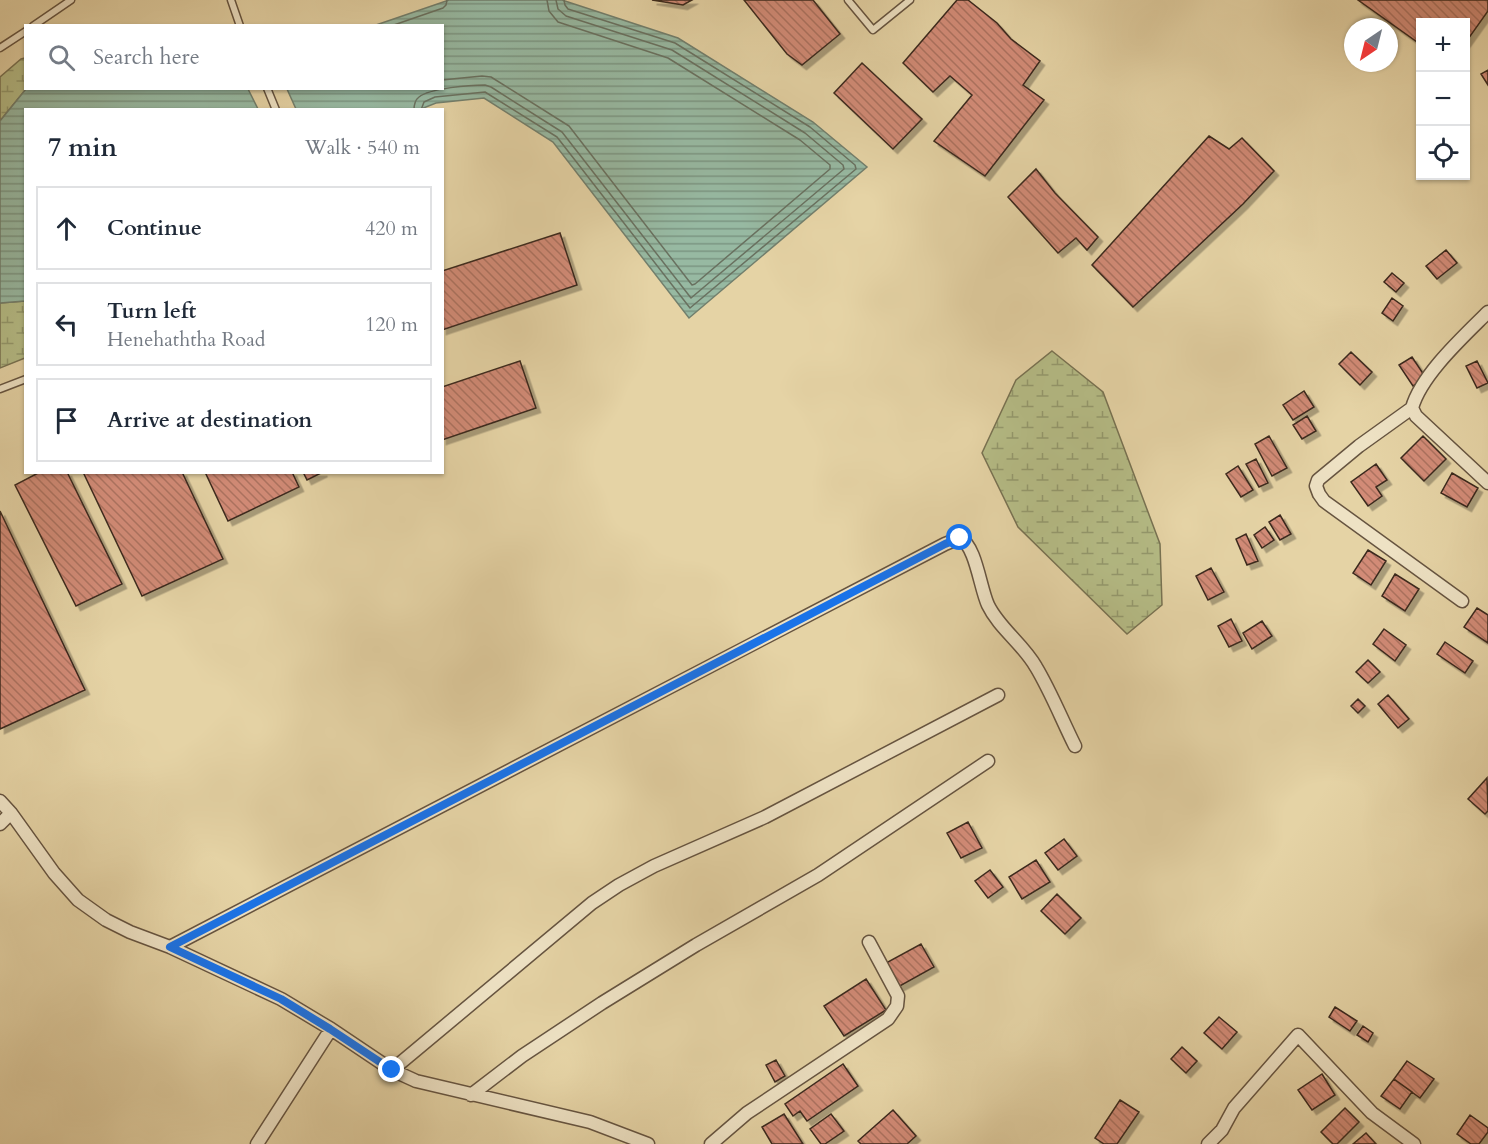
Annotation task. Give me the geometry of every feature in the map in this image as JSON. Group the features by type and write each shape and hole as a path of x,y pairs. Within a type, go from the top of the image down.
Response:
{"street":[{"path":"1462,601 1324,501 1316,486 1318,480 1333,467 1412,408 1415,398 1441,359 1488,312"},
{"path":"1412,408 1416,416 1488,483"},
{"path":"170,947 923,555 960,538 966,541 972,554 984,596 993,614 1037,667 1075,746"},
{"path":"392,1070 592,903 619,885 654,866 765,817 998,695"},
{"path":"471,1095 522,1056 602,1003 696,945 818,875 988,761"},
{"path":"0,801 54,873 78,900 106,920 281,999 392,1070 416,1081 590,1122 648,1144"},
{"path":"0,824 11,813"},
{"path":"711,1144 747,1113 888,1019 897,1006 898,996 869,942"},
{"path":"257,1144 330,1029"},
{"path":"1208,1144 1221,1130 1234,1108 1298,1035 1372,1113 1414,1144"}],"lane":[{"path":"36,24 70,0"},
{"path":"231,0 239,24"},
{"path":"848,0 873,30 910,0"},
{"path":"0,48 24,31"},
{"path":"268,90 275,108"},
{"path":"0,389 24,380"}],"green space":[{"path":"24,58 25,90 0,121 0,77"},
{"path":"24,301 24,358 0,368 0,303"},
{"path":"1052,351 1103,392 1160,544 1162,605 1127,634 1018,527 982,453 1016,380"}],"water":[{"path":"449,0 562,0 678,38 813,122 867,167 689,318 553,142 484,98 436,103 424,108 296,108 287,90 444,90 444,24 379,24"},
{"path":"25,90 248,90 258,108 24,108 24,301 0,303 0,121"}],"building":[{"path":"652,0 692,0 683,5"},
{"path":"744,0 813,0 840,34 802,65 787,54"},
{"path":"957,0 968,0 997,23 1011,39 1040,61 1023,85 1044,100 985,176 934,141 972,95 950,76 933,92 903,63"},
{"path":"1358,0 1488,0 1488,11 1470,36 1470,18 1416,18 1416,41 1398,28 1398,18 1383,18"},
{"path":"862,63 922,119 893,149 834,93"},
{"path":"1488,70 1488,85 1481,74"},
{"path":"1209,136 1229,149 1242,138 1274,171 1243,204 1133,307 1092,265"},
{"path":"1036,169 1055,193 1098,237 1087,250 1076,238 1058,253 1008,197"},
{"path":"560,233 577,285 444,329 444,270"},
{"path":"1446,250 1457,263 1437,279 1426,266"},
{"path":"1392,273 1404,283 1396,292 1384,282"},
{"path":"1392,298 1403,306 1393,321 1382,313"},
{"path":"1351,352 1372,372 1360,385 1339,364"},
{"path":"1412,357 1426,378 1413,386 1399,365"},
{"path":"520,361 536,408 444,439 444,386"},
{"path":"1477,361 1488,383 1477,388 1466,366"},
{"path":"1304,391 1314,407 1293,420 1283,405"},
{"path":"1307,416 1316,431 1302,439 1293,425"},
{"path":"1269,436 1287,468 1272,476 1255,444"},
{"path":"1423,436 1446,459 1424,481 1401,458"},
{"path":"1256,459 1268,483 1259,487 1246,464"},
{"path":"1376,464 1387,480 1376,487 1382,496 1368,506 1351,482"},
{"path":"1238,466 1253,490 1241,497 1226,474"},
{"path":"1452,473 1478,488 1467,507 1441,493"},
{"path":"36,474 68,474 122,584 76,606 15,485"},
{"path":"84,474 183,474 223,559 142,596"},
{"path":"206,474 293,474 299,487 228,521"},
{"path":"304,474 319,474 307,480"},
{"path":"0,511 85,690 0,729"},
{"path":"1280,515 1291,534 1280,540 1269,522"},
{"path":"1265,527 1274,540 1262,548 1254,535"},
{"path":"1246,534 1258,561 1247,565 1236,539"},
{"path":"1368,550 1386,561 1371,585 1353,573"},
{"path":"1211,568 1224,592 1208,600 1196,576"},
{"path":"1395,574 1419,589 1405,611 1382,596"},
{"path":"1477,608 1488,615 1488,643 1464,627"},
{"path":"1231,619 1242,641 1229,647 1218,626"},
{"path":"1262,621 1272,636 1252,649 1243,633"},
{"path":"1384,629 1406,645 1395,661 1373,644"},
{"path":"1445,642 1473,661 1465,673 1437,654"},
{"path":"1368,660 1380,672 1368,683 1356,672"},
{"path":"1388,695 1409,719 1398,728 1378,704"},
{"path":"1358,699 1365,706 1358,713 1351,706"},
{"path":"1487,778 1488,811 1485,814 1468,799"},
{"path":"968,822 982,848 961,858 947,833"},
{"path":"1064,839 1077,856 1058,870 1045,853"},
{"path":"1036,860 1050,882 1022,899 1009,877"},
{"path":"990,870 1003,887 988,898 975,881"},
{"path":"1057,894 1081,918 1065,934 1041,911"},
{"path":"921,944 934,967 898,987 886,963"},
{"path":"866,979 886,1010 844,1036 824,1006"},
{"path":"1335,1007 1357,1021 1350,1031 1329,1017"},
{"path":"1219,1017 1237,1032 1222,1049 1204,1033"},
{"path":"1363,1026 1373,1033 1368,1042 1357,1035"},
{"path":"1182,1047 1197,1061 1186,1073 1171,1059"},
{"path":"776,1060 785,1076 775,1082 766,1065"},
{"path":"1407,1061 1434,1079 1420,1098 1394,1079"},
{"path":"843,1064 858,1086 807,1121 800,1111 793,1116 785,1104"},
{"path":"1322,1074 1335,1095 1312,1110 1298,1090"},
{"path":"1394,1079 1412,1092 1400,1109 1381,1096"},
{"path":"1120,1100 1139,1112 1117,1144 1104,1144 1095,1138"},
{"path":"1345,1108 1359,1122 1337,1144 1333,1144 1321,1132"},
{"path":"893,1110 916,1136 907,1144 861,1144 858,1141"},
{"path":"784,1114 803,1144 772,1144 762,1127"},
{"path":"831,1114 844,1131 825,1144 821,1144 810,1129"},
{"path":"1470,1115 1488,1128 1488,1132 1479,1144 1471,1144 1457,1134"},
{"path":"1366,1133 1376,1144 1353,1144"}],"route":[{"path":"392,1070 281,999 170,947 960,538"}]}
